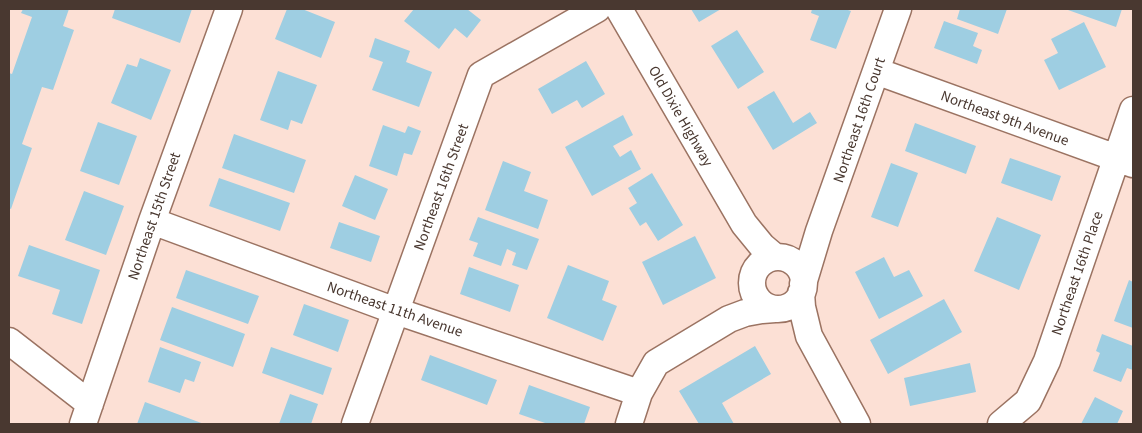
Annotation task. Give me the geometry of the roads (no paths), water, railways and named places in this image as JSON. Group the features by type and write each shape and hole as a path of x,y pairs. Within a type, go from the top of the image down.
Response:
{"street":[{"name":"Northeast 15th Street","path":"86,414 152,221 229,9"},
{"name":"Northeast 16th Street","path":"356,424 481,75 598,9"},
{"name":"Old Dixie Highway","path":"618,9 744,224 755,260 767,269"},
{"name":"Northeast 16th Court","path":"802,288 820,231 898,9"},
{"name":"Northeast 9th Avenue","path":"876,71 1125,161"},
{"name":"Northeast 16th Place","path":"1001,424 1028,401 1047,361 1125,161 1133,110"},
{"name":"Northeast 11th Avenue","path":"152,221 396,310 639,393"},
{"name":"Northeast 16th Court","path":"729,319 767,269 798,255 808,247 820,231"},
{"path":"802,288 798,299 793,304 778,309 767,307 755,296 767,269 794,263 803,276 802,307 809,336"},
{"name":"Northeast 16th Court","path":"629,424 639,393 656,363 729,319 745,313 778,309"},
{"path":"778,309 794,320 809,336 857,424"},
{"path":"9,341 86,414"}]}
